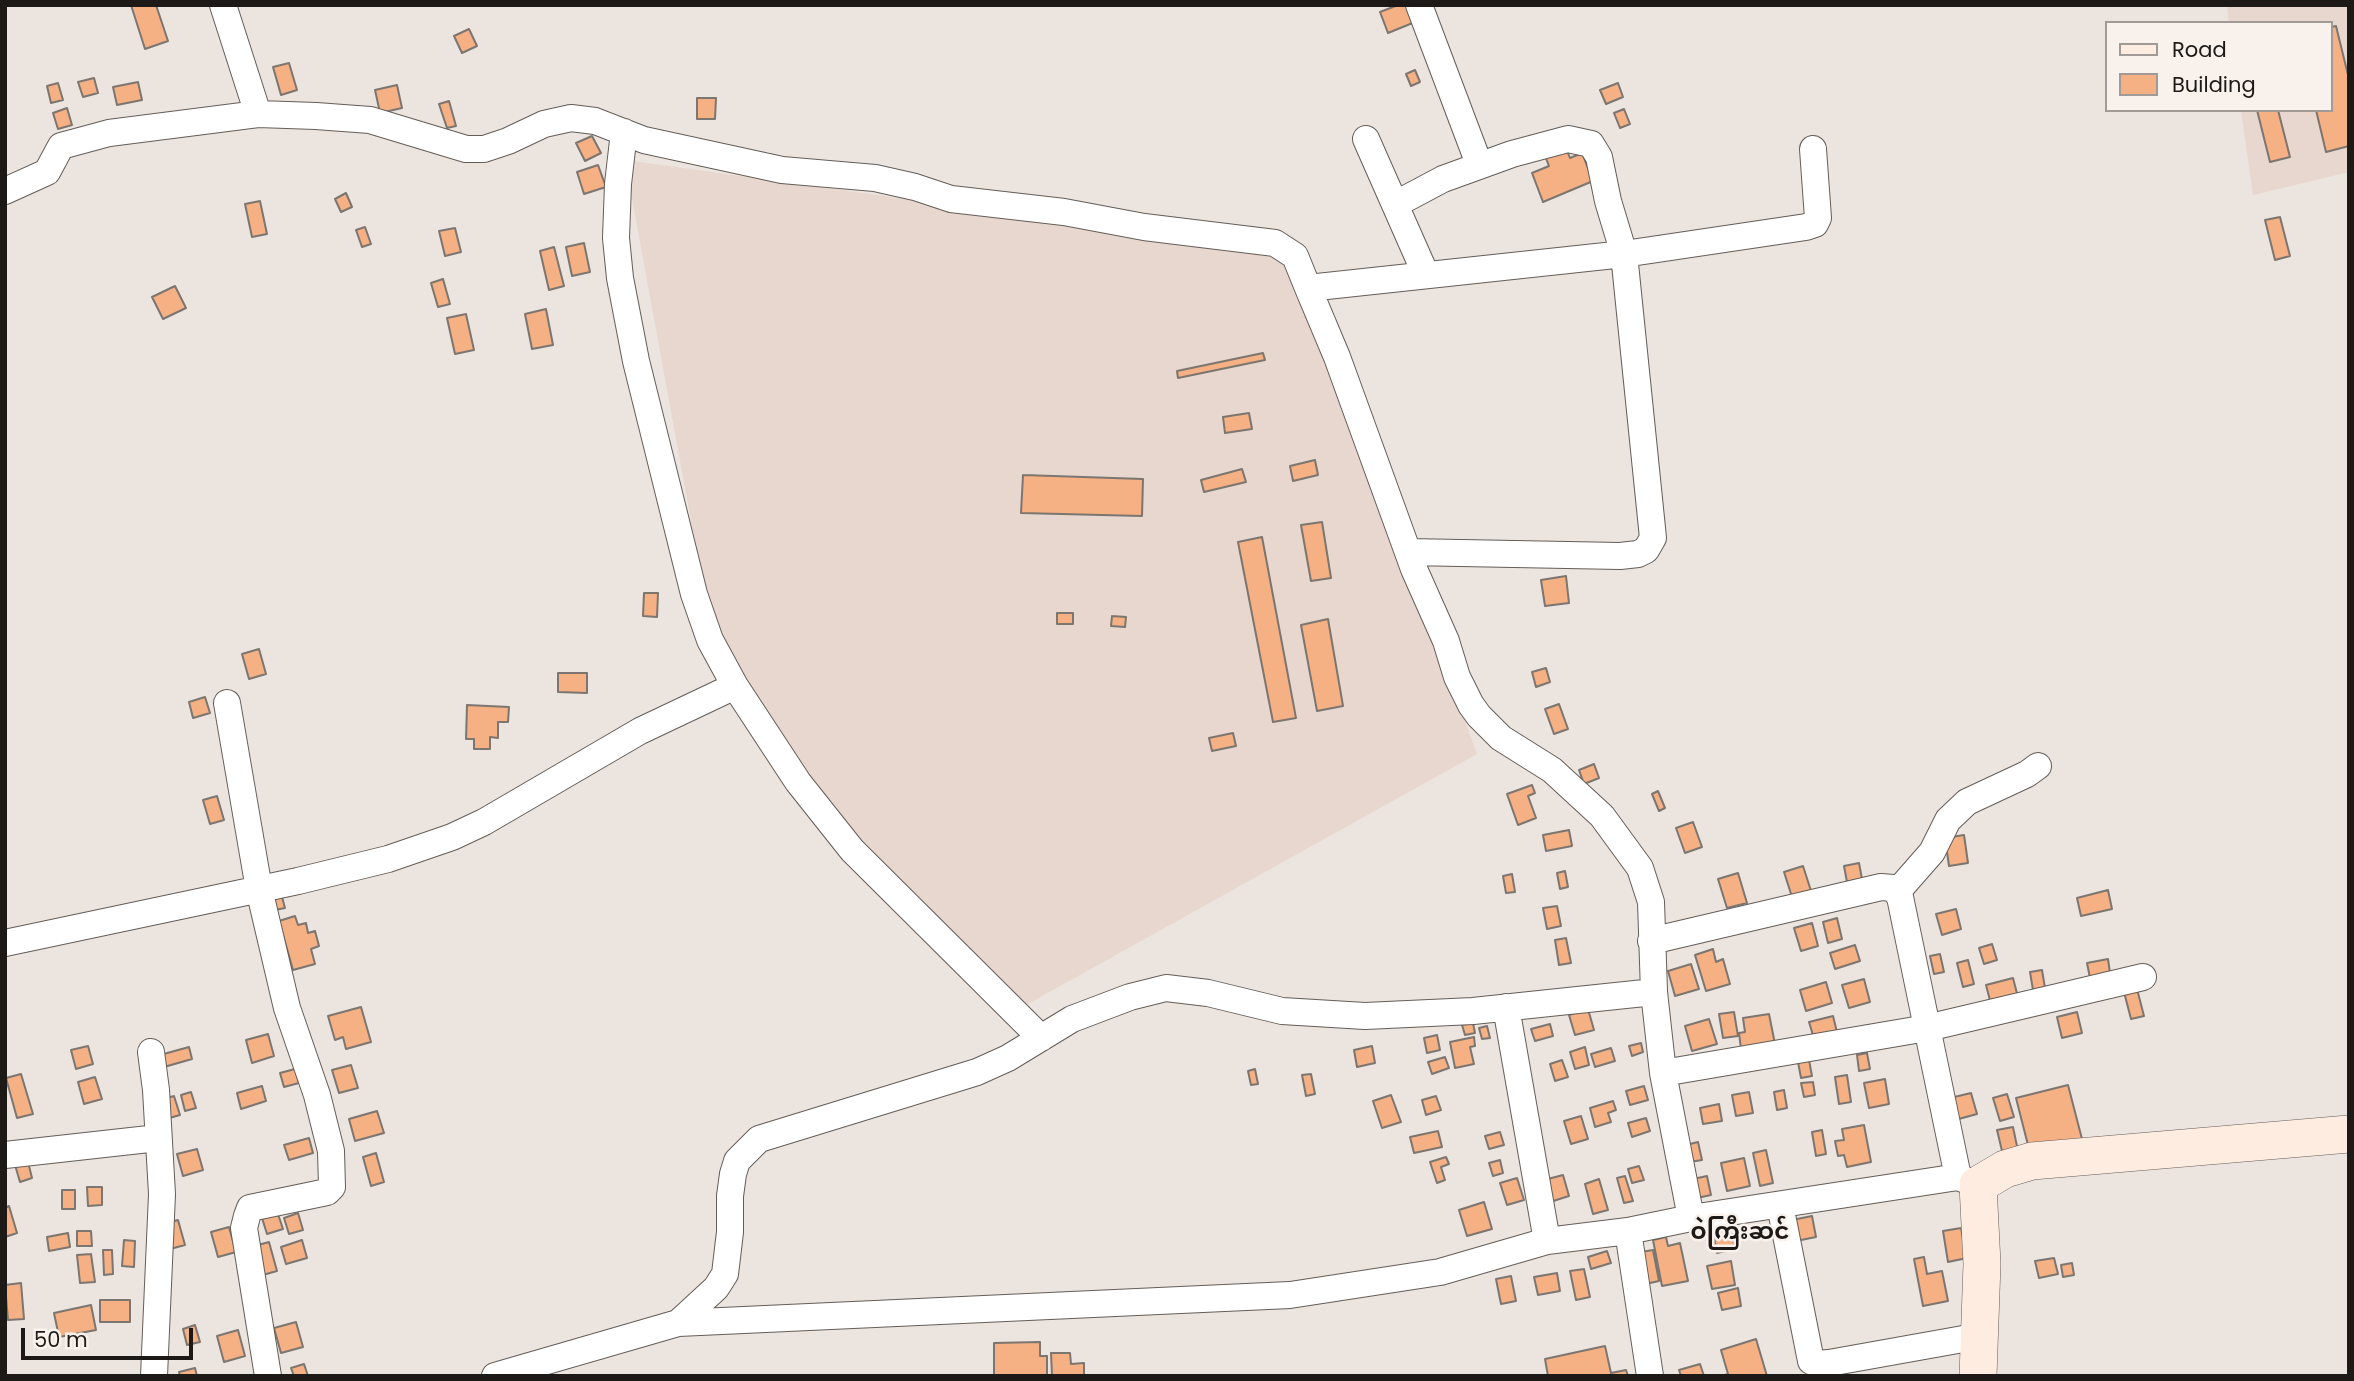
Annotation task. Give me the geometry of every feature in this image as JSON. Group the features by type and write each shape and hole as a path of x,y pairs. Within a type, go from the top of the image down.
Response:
{"street":[{"path":"223,5 258,114"},
{"path":"1419,5 1479,164"},
{"path":"5,191 47,172 61,146 109,133 258,114 370,120 466,149 484,149 544,124 571,118 596,121 644,139 782,170 875,178 951,199 1064,212 1144,227 1275,243 1295,256 1337,356 1408,552 1446,641 1457,677 1479,716 1501,738 1552,770 1602,816 1640,868 1651,902 1654,992 1663,1073 1691,1218"},
{"path":"624,132 616,238 620,278 636,361 694,594 710,640 735,686 798,782 852,850 1041,1038"},
{"path":"1366,139 1426,275"},
{"path":"1396,204 1443,178 1479,164 1568,139 1591,144 1599,157 1608,201 1624,254 1653,538 1646,550 1620,556 1408,552"},
{"path":"1308,288 1624,254 1815,224 1818,218 1813,149"},
{"path":"5,943 388,859 452,837 484,822 630,736 735,686"},
{"path":"227,704 259,889 287,1008 317,1095 331,1151 332,1187 327,1192 250,1208 247,1216 244,1228 268,1376"},
{"path":"1897,892 1932,852 1948,820 1967,802 2038,766"},
{"path":"1651,941 1881,887 1893,888 1897,892 1927,1028 1968,1181 1982,1264 1978,1376"},
{"path":"1663,1073 1927,1028 2143,976"},
{"path":"678,1323 716,1287 725,1274 733,1174 737,1161 759,1139 978,1072 1008,1058 1072,1019 1130,997 1166,988 1208,993 1282,1011 1365,1016 1473,1011 1654,992"},
{"path":"1506,1007 1547,1241"},
{"path":"151,1052 162,1194 154,1376"},
{"path":"495,1376 678,1323 1290,1295 1440,1272 1547,1241 1628,1231 1691,1218 1780,1205 1968,1181 2032,1161 2349,1134"},
{"path":"5,1155 158,1138"},
{"path":"1780,1205 1811,1362 1829,1363 1979,1336"},
{"path":"1628,1231 1650,1376"}],"shaded area":[{"path":"2227,5 2349,5 2349,172 2253,195 2241,112 2333,112 2333,21 2229,21"},
{"path":"625,160 1280,251 1408,564 1477,754 1026,1005 829,817 711,630"}],"building":[{"path":"131,5 156,5 168,41 145,49"},
{"path":"1398,5 1408,5 1415,22 1388,33 1380,12"},
{"path":"2336,26 2349,79 2349,146 2326,152 2316,112 2333,112 2333,27"},
{"path":"469,29 477,46 462,53 454,36"},
{"path":"289,63 297,90 281,95 273,67"},
{"path":"1415,70 1420,82 1411,86 1406,74"},
{"path":"94,78 98,93 83,97 78,82"},
{"path":"138,82 142,100 117,105 113,87"},
{"path":"58,83 63,100 51,103 47,86"},
{"path":"1618,83 1623,97 1606,104 1600,90"},
{"path":"397,85 402,108 380,113 375,90"},
{"path":"697,98 716,98 715,119 697,119"},
{"path":"449,101 456,126 447,128 439,104"},
{"path":"67,108 72,125 58,129 53,113"},
{"path":"1624,109 1630,124 1620,128 1614,113"},
{"path":"2258,112 2279,112 2290,157 2270,162"},
{"path":"592,136 601,153 585,161 576,143"},
{"path":"1564,143 1570,158 1582,153 1593,181 1543,202 1532,173 1549,166 1543,151"},
{"path":"598,165 606,187 584,194 577,172"},
{"path":"346,193 352,207 341,212 335,199"},
{"path":"260,201 267,234 252,237 245,204"},
{"path":"2280,217 2290,256 2275,260 2265,220"},
{"path":"365,227 371,244 362,247 356,230"},
{"path":"455,228 461,252 445,256 439,231"},
{"path":"584,243 590,272 572,276 566,247"},
{"path":"554,247 564,286 549,290 540,251"},
{"path":"443,279 450,304 438,307 431,283"},
{"path":"175,286 186,308 163,319 152,297"},
{"path":"546,309 553,345 532,349 525,314"},
{"path":"466,314 474,350 455,354 447,318"},
{"path":"1263,353 1265,360 1178,378 1177,371"},
{"path":"1249,413 1252,429 1225,433 1223,417"},
{"path":"1315,460 1318,475 1293,481 1290,466"},
{"path":"1242,469 1246,482 1204,492 1201,480"},
{"path":"1023,475 1143,479 1142,516 1021,513"},
{"path":"1322,522 1331,578 1311,581 1301,525"},
{"path":"1262,537 1296,718 1273,722 1238,542"},
{"path":"1566,576 1569,603 1545,606 1541,580"},
{"path":"644,593 658,593 657,617 643,616"},
{"path":"1057,613 1073,613 1073,624 1057,624"},
{"path":"1112,616 1126,617 1125,627 1111,626"},
{"path":"1328,619 1343,706 1317,711 1301,625"},
{"path":"259,649 266,674 249,679 242,654"},
{"path":"1546,668 1550,682 1536,687 1532,672"},
{"path":"558,673 587,673 587,693 558,692"},
{"path":"205,697 210,713 193,718 189,702"},
{"path":"1559,704 1568,729 1554,734 1545,709"},
{"path":"467,705 509,707 508,722 498,722 498,738 490,737 490,749 474,749 474,739 466,739"},
{"path":"1233,733 1236,746 1212,751 1209,738"},
{"path":"1594,764 1599,778 1584,784 1579,770"},
{"path":"1532,785 1535,793 1528,796 1536,818 1518,825 1507,794"},
{"path":"1658,791 1665,808 1659,811 1652,794"},
{"path":"217,796 224,820 210,824 203,800"},
{"path":"1693,822 1702,847 1685,853 1676,828"},
{"path":"1569,830 1572,846 1546,851 1543,835"},
{"path":"1964,835 1968,863 1949,866 1945,838"},
{"path":"1859,863 1862,879 1847,882 1844,866"},
{"path":"1803,866 1812,894 1793,900 1784,872"},
{"path":"1565,871 1568,887 1560,889 1557,873"},
{"path":"1738,873 1747,903 1727,908 1718,879"},
{"path":"1512,874 1515,892 1506,893 1503,876"},
{"path":"2108,890 2112,909 2081,916 2077,898"},
{"path":"282,897 285,908 275,910 272,899"},
{"path":"1557,906 1561,926 1547,929 1543,908"},
{"path":"1956,909 1961,929 1942,935 1936,914"},
{"path":"295,916 298,925 306,923 308,933 315,931 319,946 311,949 315,964 293,970 279,921"},
{"path":"1837,918 1842,939 1828,943 1823,922"},
{"path":"1812,923 1818,946 1801,951 1794,928"},
{"path":"1566,938 1571,963 1559,965 1555,940"},
{"path":"1992,944 1997,960 1984,964 1979,948"},
{"path":"1855,945 1860,961 1835,969 1830,953"},
{"path":"1713,949 1716,962 1723,959 1730,984 1706,991 1695,955"},
{"path":"1940,954 1944,972 1934,974 1930,956"},
{"path":"2108,959 2111,980 2091,983 2087,963"},
{"path":"1968,960 1974,984 1963,987 1957,963"},
{"path":"1691,964 1699,989 1675,996 1668,971"},
{"path":"2042,970 2045,988 2033,990 2030,972"},
{"path":"2013,978 2019,1001 1992,1008 1986,985"},
{"path":"1864,979 1870,1002 1849,1008 1842,985"},
{"path":"1826,982 1832,1003 1806,1011 1800,990"},
{"path":"2137,989 2144,1016 2131,1019 2124,992"},
{"path":"361,1007 371,1042 346,1049 343,1037 335,1040 328,1016"},
{"path":"1588,1009 1594,1030 1575,1035 1569,1015"},
{"path":"1734,1012 1738,1036 1723,1038 1719,1014"},
{"path":"2077,1012 2082,1033 2062,1038 2057,1017"},
{"path":"1769,1014 1775,1044 1741,1049 1739,1033 1745,1032 1743,1018"},
{"path":"1833,1016 1838,1036 1815,1042 1809,1022"},
{"path":"1709,1019 1717,1044 1692,1051 1685,1026"},
{"path":"1473,1023 1475,1033 1465,1035 1462,1025"},
{"path":"1550,1024 1553,1036 1535,1041 1531,1029"},
{"path":"1487,1026 1490,1038 1482,1039 1479,1028"},
{"path":"268,1034 274,1056 252,1063 246,1040"},
{"path":"1437,1035 1440,1050 1427,1053 1424,1038"},
{"path":"1474,1037 1475,1046 1470,1047 1474,1064 1455,1068 1450,1042"},
{"path":"1641,1043 1643,1052 1632,1056 1629,1046"},
{"path":"88,1046 93,1064 76,1069 71,1050"},
{"path":"1372,1046 1375,1063 1357,1067 1354,1050"},
{"path":"189,1047 192,1059 164,1067 160,1055"},
{"path":"1585,1047 1589,1065 1575,1069 1570,1052"},
{"path":"1611,1048 1615,1061 1595,1067 1591,1054"},
{"path":"1867,1053 1870,1069 1859,1071 1857,1055"},
{"path":"1445,1057 1449,1068 1432,1074 1428,1062"},
{"path":"1562,1060 1568,1077 1555,1081 1550,1064"},
{"path":"1809,1060 1812,1076 1801,1078 1798,1062"},
{"path":"351,1065 358,1088 339,1093 332,1070"},
{"path":"295,1069 299,1083 284,1087 280,1073"},
{"path":"1255,1069 1258,1084 1251,1085 1248,1071"},
{"path":"21,1074 33,1114 17,1118 6,1078"},
{"path":"1311,1074 1315,1094 1306,1096 1302,1075"},
{"path":"1847,1075 1851,1102 1839,1104 1835,1077"},
{"path":"95,1077 102,1099 84,1104 78,1082"},
{"path":"1885,1079 1889,1104 1869,1108 1864,1083"},
{"path":"1813,1082 1815,1095 1804,1097 1801,1083"},
{"path":"2068,1085 2082,1139 2030,1153 2016,1098"},
{"path":"262,1086 266,1101 241,1109 237,1093"},
{"path":"1644,1086 1648,1100 1630,1105 1626,1091"},
{"path":"1784,1090 1787,1108 1777,1110 1774,1092"},
{"path":"191,1092 196,1108 185,1111 181,1095"},
{"path":"1749,1092 1753,1113 1736,1116 1732,1095"},
{"path":"1971,1093 1977,1114 1955,1120 1950,1098"},
{"path":"2007,1094 2014,1117 2000,1121 1993,1098"},
{"path":"1391,1095 1401,1122 1382,1128 1373,1101"},
{"path":"174,1096 180,1115 166,1119 160,1100"},
{"path":"1436,1096 1441,1110 1426,1115 1422,1100"},
{"path":"1613,1101 1616,1110 1608,1113 1611,1122 1595,1127 1590,1108"},
{"path":"1719,1104 1722,1121 1703,1124 1700,1108"},
{"path":"377,1111 384,1133 355,1141 349,1119"},
{"path":"1581,1116 1588,1139 1571,1144 1564,1121"},
{"path":"1646,1118 1650,1131 1632,1137 1628,1123"},
{"path":"1864,1125 1871,1162 1847,1167 1844,1155 1838,1156 1835,1141 1844,1140 1842,1129"},
{"path":"2013,1127 2018,1151 2003,1155 1997,1130"},
{"path":"1822,1130 1826,1154 1816,1156 1812,1132"},
{"path":"1438,1131 1442,1147 1414,1153 1410,1137"},
{"path":"1500,1132 1504,1145 1489,1149 1485,1136"},
{"path":"309,1138 313,1153 289,1160 284,1145"},
{"path":"1698,1142 1702,1160 1690,1162 1686,1145"},
{"path":"197,1149 203,1170 183,1176 177,1154"},
{"path":"1766,1150 1773,1183 1760,1186 1753,1153"},
{"path":"376,1153 384,1182 371,1186 363,1157"},
{"path":"1446,1157 1449,1164 1441,1167 1445,1180 1437,1183 1430,1162"},
{"path":"1744,1158 1750,1186 1727,1191 1721,1163"},
{"path":"1500,1160 1503,1173 1493,1176 1489,1163"},
{"path":"28,1162 32,1178 20,1182 15,1165"},
{"path":"1639,1166 1644,1180 1632,1183 1628,1169"},
{"path":"1563,1175 1569,1196 1550,1202 1544,1180"},
{"path":"1625,1176 1633,1201 1624,1203 1617,1178"},
{"path":"1707,1176 1711,1195 1697,1198 1693,1179"},
{"path":"1517,1178 1524,1200 1507,1205 1500,1183"},
{"path":"1599,1179 1608,1210 1593,1214 1585,1184"},
{"path":"87,1187 102,1187 102,1205 88,1206"},
{"path":"62,1190 75,1190 75,1209 62,1209"},
{"path":"1484,1202 1492,1229 1467,1236 1459,1210"},
{"path":"9,1206 17,1233 5,1237 5,1208"},
{"path":"298,1213 303,1230 289,1234 284,1218"},
{"path":"278,1214 283,1229 267,1234 262,1218"},
{"path":"1812,1216 1816,1237 1796,1241 1792,1220"},
{"path":"178,1220 185,1245 170,1249 163,1224"},
{"path":"229,1227 236,1252 218,1257 211,1232"},
{"path":"1961,1228 1967,1258 1948,1262 1943,1231"},
{"path":"77,1231 91,1231 92,1246 77,1246"},
{"path":"68,1233 70,1247 49,1251 47,1237"},
{"path":"1732,1234 1735,1249 1717,1253 1714,1238"},
{"path":"1666,1237 1668,1246 1680,1243 1688,1281 1662,1286 1653,1240"},
{"path":"124,1240 135,1241 134,1267 122,1266"},
{"path":"302,1240 307,1258 286,1264 281,1247"},
{"path":"269,1242 277,1271 259,1276 251,1247"},
{"path":"103,1250 112,1250 113,1274 104,1275"},
{"path":"1653,1250 1659,1281 1641,1285 1635,1253"},
{"path":"1607,1251 1611,1263 1591,1269 1588,1257"},
{"path":"91,1254 95,1282 80,1283 77,1255"},
{"path":"1924,1257 1927,1274 1942,1271 1948,1301 1923,1306 1914,1259"},
{"path":"2054,1258 2058,1274 2039,1278 2035,1261"},
{"path":"1731,1261 1735,1285 1712,1289 1707,1266"},
{"path":"2072,1263 2074,1275 2063,1277 2061,1265"},
{"path":"1584,1269 1590,1297 1576,1300 1570,1271"},
{"path":"1557,1273 1560,1291 1538,1295 1534,1277"},
{"path":"1511,1276 1516,1301 1501,1304 1496,1279"},
{"path":"21,1283 24,1319 8,1320 5,1285"},
{"path":"1738,1288 1741,1306 1722,1310 1718,1293"},
{"path":"100,1300 130,1300 130,1322 100,1322"},
{"path":"91,1305 96,1330 59,1337 54,1313"},
{"path":"296,1322 303,1347 281,1353 274,1328"},
{"path":"195,1325 200,1342 187,1345 183,1329"},
{"path":"238,1330 245,1356 224,1362 217,1336"},
{"path":"1756,1339 1767,1376 1721,1376 1728,1374 1721,1350"},
{"path":"1040,1342 1040,1356 1047,1356 1047,1376 994,1376 994,1343"},
{"path":"1605,1346 1611,1373 1626,1370 1628,1376 1548,1376 1545,1359"},
{"path":"1051,1353 1070,1353 1071,1364 1084,1363 1084,1376 1052,1376"},
{"path":"304,1364 308,1376 294,1376 291,1368"},
{"path":"1700,1364 1704,1376 1681,1376 1679,1370"},
{"path":"195,1368 197,1376 180,1376 179,1372"}],"district":[{"name":"ဝဲကြီးဆင်","path":"1740,1233"}]}
